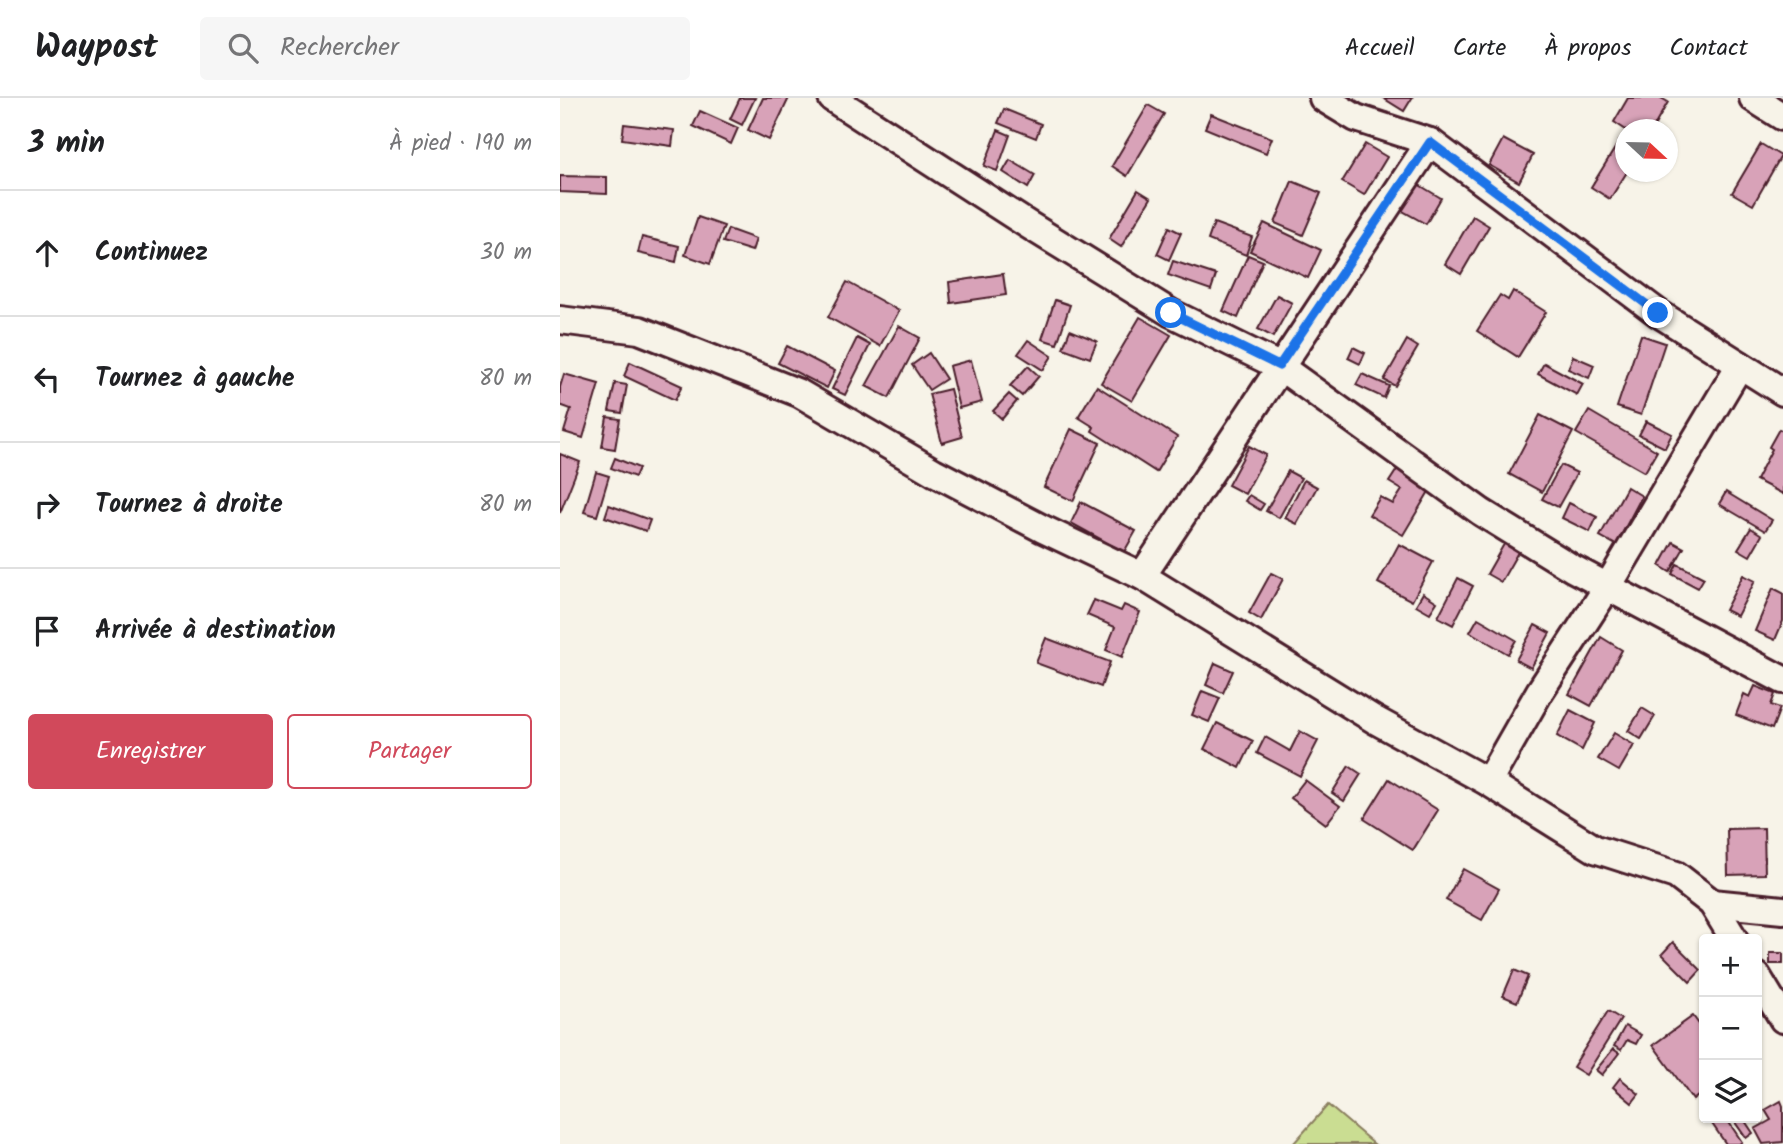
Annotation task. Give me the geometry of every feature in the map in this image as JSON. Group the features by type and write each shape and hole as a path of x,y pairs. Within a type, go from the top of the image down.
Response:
{"street":[{"path":"832,98 1027,225 1171,313 1279,366 1481,512 1606,587 1783,680"},
{"path":"1323,98 1356,118 1430,142 1658,313 1783,392"},
{"path":"1753,98 1783,117"},
{"path":"1142,576 1430,142"},
{"path":"560,320 639,330 799,393 934,472 1043,529 1142,576 1375,719 1488,782 1595,849 1676,875 1712,904 1731,934"},
{"path":"1488,782 1540,691 1740,365"},
{"path":"1712,904 1783,910"},
{"path":"1762,984 1783,1019"}],"green space":[{"path":"1328,1105 1374,1144 1293,1144"}],"building":[{"path":"740,98 755,98 742,125 730,119"},
{"path":"763,98 789,98 769,140 748,130"},
{"path":"1383,98 1412,98 1404,111"},
{"path":"1628,98 1661,98 1668,102 1658,119 1616,119"},
{"path":"1148,105 1164,114 1127,176 1112,166"},
{"path":"1004,109 1041,124 1036,138 998,123"},
{"path":"700,111 738,128 731,144 693,126"},
{"path":"1211,114 1272,138 1266,153 1205,128"},
{"path":"624,124 674,130 672,146 622,139"},
{"path":"998,130 1010,135 997,171 984,166"},
{"path":"1503,139 1533,155 1519,182 1489,165"},
{"path":"1365,144 1387,157 1364,195 1342,182"},
{"path":"1761,144 1781,156 1753,205 1732,193"},
{"path":"1615,148 1615,182 1621,182 1610,199 1591,187"},
{"path":"1010,160 1035,175 1028,188 1003,172"},
{"path":"560,176 607,177 607,194 560,192"},
{"path":"1292,181 1321,193 1303,235 1275,223"},
{"path":"1416,183 1441,198 1426,224 1401,210"},
{"path":"1138,190 1151,198 1121,247 1109,239"},
{"path":"1473,216 1489,226 1461,274 1445,264"},
{"path":"698,217 724,226 710,264 685,255"},
{"path":"1214,223 1252,237 1246,255 1208,240"},
{"path":"1264,223 1321,250 1308,278 1250,251"},
{"path":"1169,227 1181,233 1169,260 1157,254"},
{"path":"728,229 756,239 752,251 723,242"},
{"path":"642,237 679,246 676,262 638,253"},
{"path":"1248,255 1263,261 1238,318 1223,311"},
{"path":"1173,261 1216,275 1211,290 1168,275"},
{"path":"1003,274 1006,295 951,303 949,282"},
{"path":"847,282 899,311 880,346 828,317"},
{"path":"1513,291 1546,312 1518,357 1477,331 1500,295 1508,300"},
{"path":"1277,295 1292,303 1273,337 1258,329"},
{"path":"1055,300 1070,305 1057,344 1042,339"},
{"path":"1140,317 1171,335 1132,401 1101,383"},
{"path":"899,326 920,338 889,398 866,386"},
{"path":"1070,330 1097,341 1090,358 1063,348"},
{"path":"1641,335 1665,343 1641,415 1617,407"},
{"path":"857,338 870,345 845,395 832,389"},
{"path":"1028,340 1052,356 1043,370 1018,354"},
{"path":"1407,340 1418,347 1395,386 1384,380"},
{"path":"787,346 835,371 827,388 778,363"},
{"path":"1353,347 1365,353 1360,364 1348,358"},
{"path":"929,353 946,379 929,390 912,365"},
{"path":"1573,356 1594,365 1589,378 1568,369"},
{"path":"971,360 982,402 959,408 949,366"},
{"path":"630,362 682,386 675,400 624,376"},
{"path":"1544,363 1583,384 1577,395 1538,374"},
{"path":"1028,366 1039,376 1022,396 1010,386"},
{"path":"564,374 599,384 583,438 564,432 571,409 560,405 560,387"},
{"path":"1362,374 1389,386 1384,398 1356,385"},
{"path":"615,383 627,385 622,413 609,411"},
{"path":"1097,386 1177,437 1156,472 1092,431 1094,427 1078,417"},
{"path":"950,389 962,437 942,443 929,394"},
{"path":"1009,394 1017,401 1002,419 993,411"},
{"path":"1589,411 1657,451 1645,472 1576,433"},
{"path":"1540,415 1573,432 1542,492 1509,474"},
{"path":"607,417 620,419 615,449 602,447"},
{"path":"1646,421 1672,434 1665,448 1639,435"},
{"path":"1071,429 1100,443 1073,501 1044,487"},
{"path":"1779,429 1783,431 1783,494 1756,480"},
{"path":"1249,446 1266,455 1245,494 1228,485"},
{"path":"560,454 580,462 560,513"},
{"path":"615,458 639,468 635,477 611,468"},
{"path":"1561,465 1577,473 1558,507 1542,499"},
{"path":"1398,468 1431,488 1403,535 1369,515 1380,497 1393,504 1402,490 1389,482"},
{"path":"1288,471 1301,478 1279,518 1266,511"},
{"path":"596,472 609,476 597,516 584,512"},
{"path":"1304,480 1317,487 1297,524 1285,518"},
{"path":"1627,487 1642,496 1616,545 1600,536"},
{"path":"1726,492 1772,520 1765,531 1719,504"},
{"path":"1249,495 1264,504 1260,510 1245,501"},
{"path":"1081,502 1136,531 1124,552 1071,523"},
{"path":"1569,503 1597,517 1590,532 1562,518"},
{"path":"609,505 650,520 646,531 605,517"},
{"path":"1751,528 1762,535 1750,556 1738,549"},
{"path":"1508,537 1522,545 1501,582 1487,574"},
{"path":"1673,542 1684,548 1670,572 1660,566"},
{"path":"1399,544 1433,562 1412,601 1378,583"},
{"path":"1677,564 1704,578 1698,588 1672,574"},
{"path":"1271,573 1283,579 1261,620 1249,613"},
{"path":"1743,575 1755,581 1737,616 1725,610"},
{"path":"1458,578 1473,586 1453,625 1438,617"},
{"path":"1773,588 1783,593 1783,621 1775,640 1755,631"},
{"path":"1423,593 1437,602 1430,613 1416,605"},
{"path":"1094,600 1121,611 1124,605 1140,612 1122,657 1106,650 1115,627 1087,615"},
{"path":"1478,618 1516,640 1508,654 1470,632"},
{"path":"1535,625 1550,633 1531,668 1516,660"},
{"path":"1601,637 1622,650 1591,706 1569,694"},
{"path":"1046,638 1110,662 1101,687 1036,663"},
{"path":"1215,663 1233,671 1223,693 1206,685"},
{"path":"1755,686 1775,694 1771,705 1780,708 1772,729 1736,715 1744,694 1750,697"},
{"path":"1202,691 1220,698 1209,722 1192,715"},
{"path":"1642,708 1655,716 1641,739 1628,731"},
{"path":"1570,710 1595,723 1582,750 1557,736"},
{"path":"1217,723 1253,741 1240,768 1204,749"},
{"path":"1300,731 1318,741 1300,776 1257,753 1265,737 1290,751"},
{"path":"1614,733 1634,745 1619,771 1598,759"},
{"path":"1349,766 1361,774 1344,801 1332,793"},
{"path":"1389,779 1438,810 1413,850 1364,819"},
{"path":"1305,780 1340,806 1326,824 1291,798"},
{"path":"1764,828 1765,874 1728,875 1727,829"},
{"path":"1463,869 1499,889 1482,920 1446,900"},
{"path":"1673,942 1699,968 1699,972 1690,982 1662,954"},
{"path":"1770,953 1783,953 1783,964 1770,964"},
{"path":"1514,970 1528,976 1517,1002 1503,996"},
{"path":"1608,1011 1621,1019 1586,1075 1573,1067"},
{"path":"1693,1016 1699,1024 1699,1095 1693,1100 1653,1045"},
{"path":"1625,1026 1641,1035 1636,1044 1627,1040 1621,1050 1614,1046"},
{"path":"1613,1049 1619,1053 1602,1075 1596,1070"},
{"path":"1620,1078 1639,1094 1632,1103 1613,1087"},
{"path":"1781,1101 1783,1142 1763,1144 1755,1129 1771,1120 1765,1110"},
{"path":"1711,1123 1729,1123 1742,1142 1726,1144"},
{"path":"1736,1123 1746,1123 1753,1133 1746,1138"}],"route":[{"path":"1171,313 1279,366 1430,142 1658,313"}]}
